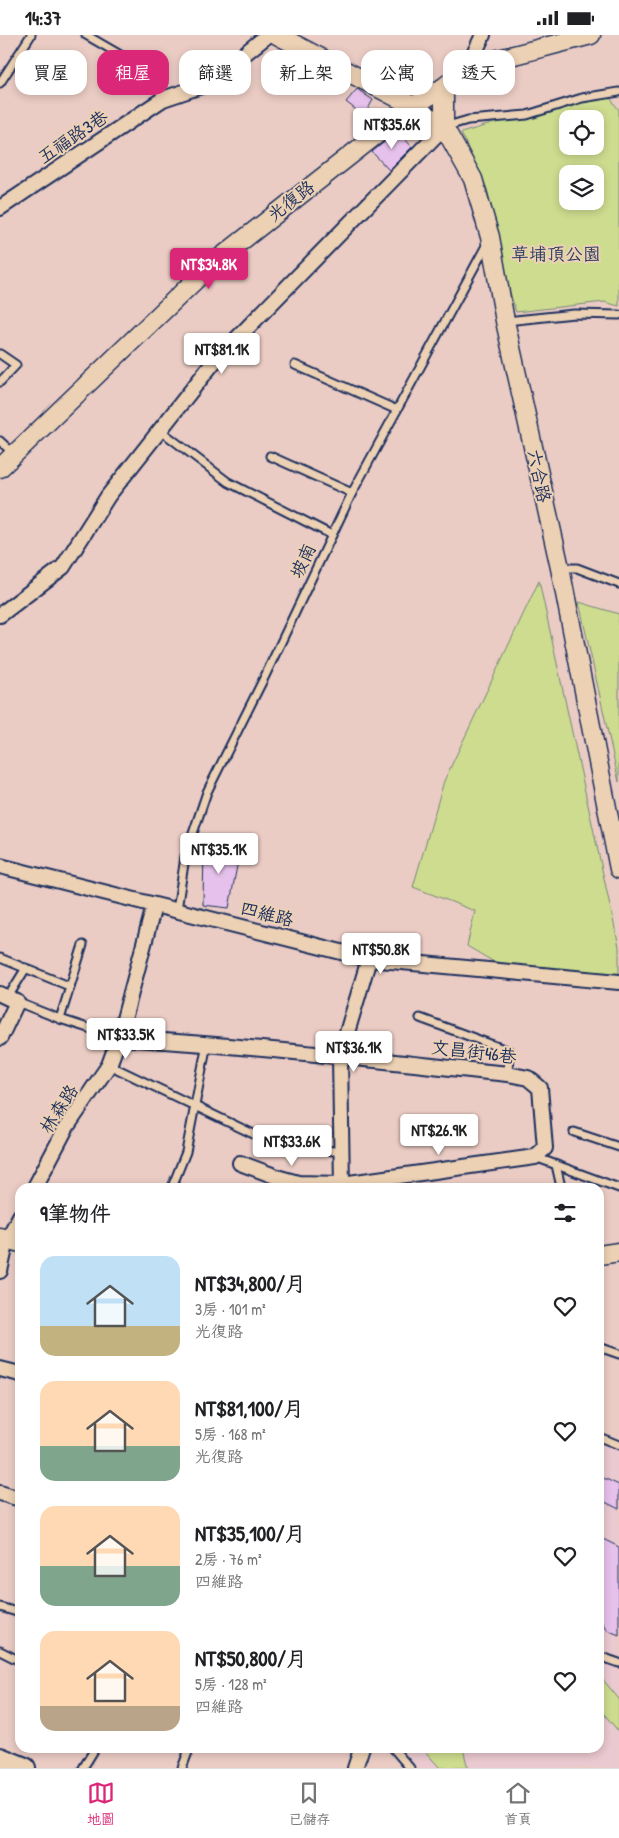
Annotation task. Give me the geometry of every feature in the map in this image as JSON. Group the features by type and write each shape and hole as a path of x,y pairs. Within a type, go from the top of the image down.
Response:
{"main road":[{"path":"0,1758 25,1768"}],"street":[{"name":"五福路3巷","path":"0,208 164,99 207,84 268,35"},
{"name":"六合路","path":"276,35 413,106 444,127 473,179 490,237 505,321 560,568 619,869"},
{"path":"476,50 483,35"},
{"path":"515,55 591,35"},
{"name":"光復路","path":"0,468 211,265 413,106 443,88"},
{"path":"0,615 63,567 108,496 213,363 444,127 444,95"},
{"name":"四維路","path":"0,866 369,959 619,982"},
{"name":"林森路","path":"37,1183 66,1128 109,1065 119,1038 154,906"},
{"path":"342,1183 340,1056 369,959"},
{"path":"0,1038 8,998"},
{"name":"文昌街46巷","path":"119,1038 207,1043 340,1056 508,1074 528,1078 540,1088 540,1153"},
{"path":"360,1183 540,1153"},
{"path":"240,1163 280,1179 298,1183"},
{"path":"0,1271 15,1226"},
{"path":"604,1254 619,1252"},
{"path":"0,1369 15,1373"},
{"path":"0,1493 15,1498"},
{"path":"355,1768 360,1753"}],"lane":[{"path":"2,79 31,35"},
{"path":"86,35 150,72 164,99"},
{"path":"444,127 468,119 527,115 582,98 618,94"},
{"name":"坡南","path":"177,910 185,857 207,792 265,676 352,493 490,237"},
{"path":"505,321 574,313 619,315"},
{"path":"0,354 16,365 0,382"},
{"path":"295,365 397,410"},
{"path":"160,430 228,482 332,535"},
{"path":"0,441 14,454"},
{"path":"270,456 352,493"},
{"path":"560,568 577,568 619,584"},
{"path":"60,1019 83,945"},
{"path":"0,958 69,986"},
{"path":"26,968 8,998 60,1019 119,1038"},
{"path":"420,1018 509,1051 508,1074"},
{"path":"174,1183 186,1151 207,1043"},
{"path":"109,1065 272,1143 341,1152"},
{"path":"574,1132 619,1147"},
{"path":"540,1153 556,1165 619,1187"},
{"path":"556,1165 560,1183"},
{"path":"604,1348 619,1353"},
{"path":"604,1439 619,1445"},
{"path":"0,1607 15,1612"},
{"path":"0,1651 15,1658"},
{"path":"604,1658 619,1663"},
{"path":"83,1768 92,1753"},
{"path":"182,1768 188,1753"},
{"path":"397,1753 410,1768"}],"shaded area":[{"path":"604,1445 619,1451 619,1768 418,1768 404,1753 604,1753"}],"green space":[{"name":"草埔頂公園","path":"604,90 619,110 619,306 604,302 516,312 505,276 498,234 487,189 461,133"},
{"path":"539,581 619,947 619,978 494,962 467,946 475,911 413,887 444,781"},
{"path":"579,602 619,614 619,782"},
{"path":"604,1681 619,1699 619,1732 604,1714"},
{"path":"426,1753 464,1753 469,1768 440,1768"}],"building":[{"path":"357,89 361,92 361,95 366,95 373,100 364,116 346,102"},
{"path":"398,131 412,147 389,170 372,152"},
{"path":"204,844 240,850 229,908 203,905"},
{"path":"604,1478 619,1485 619,1509 604,1502"},
{"path":"604,1540 619,1547 619,1635 607,1630 604,1626"}]}
